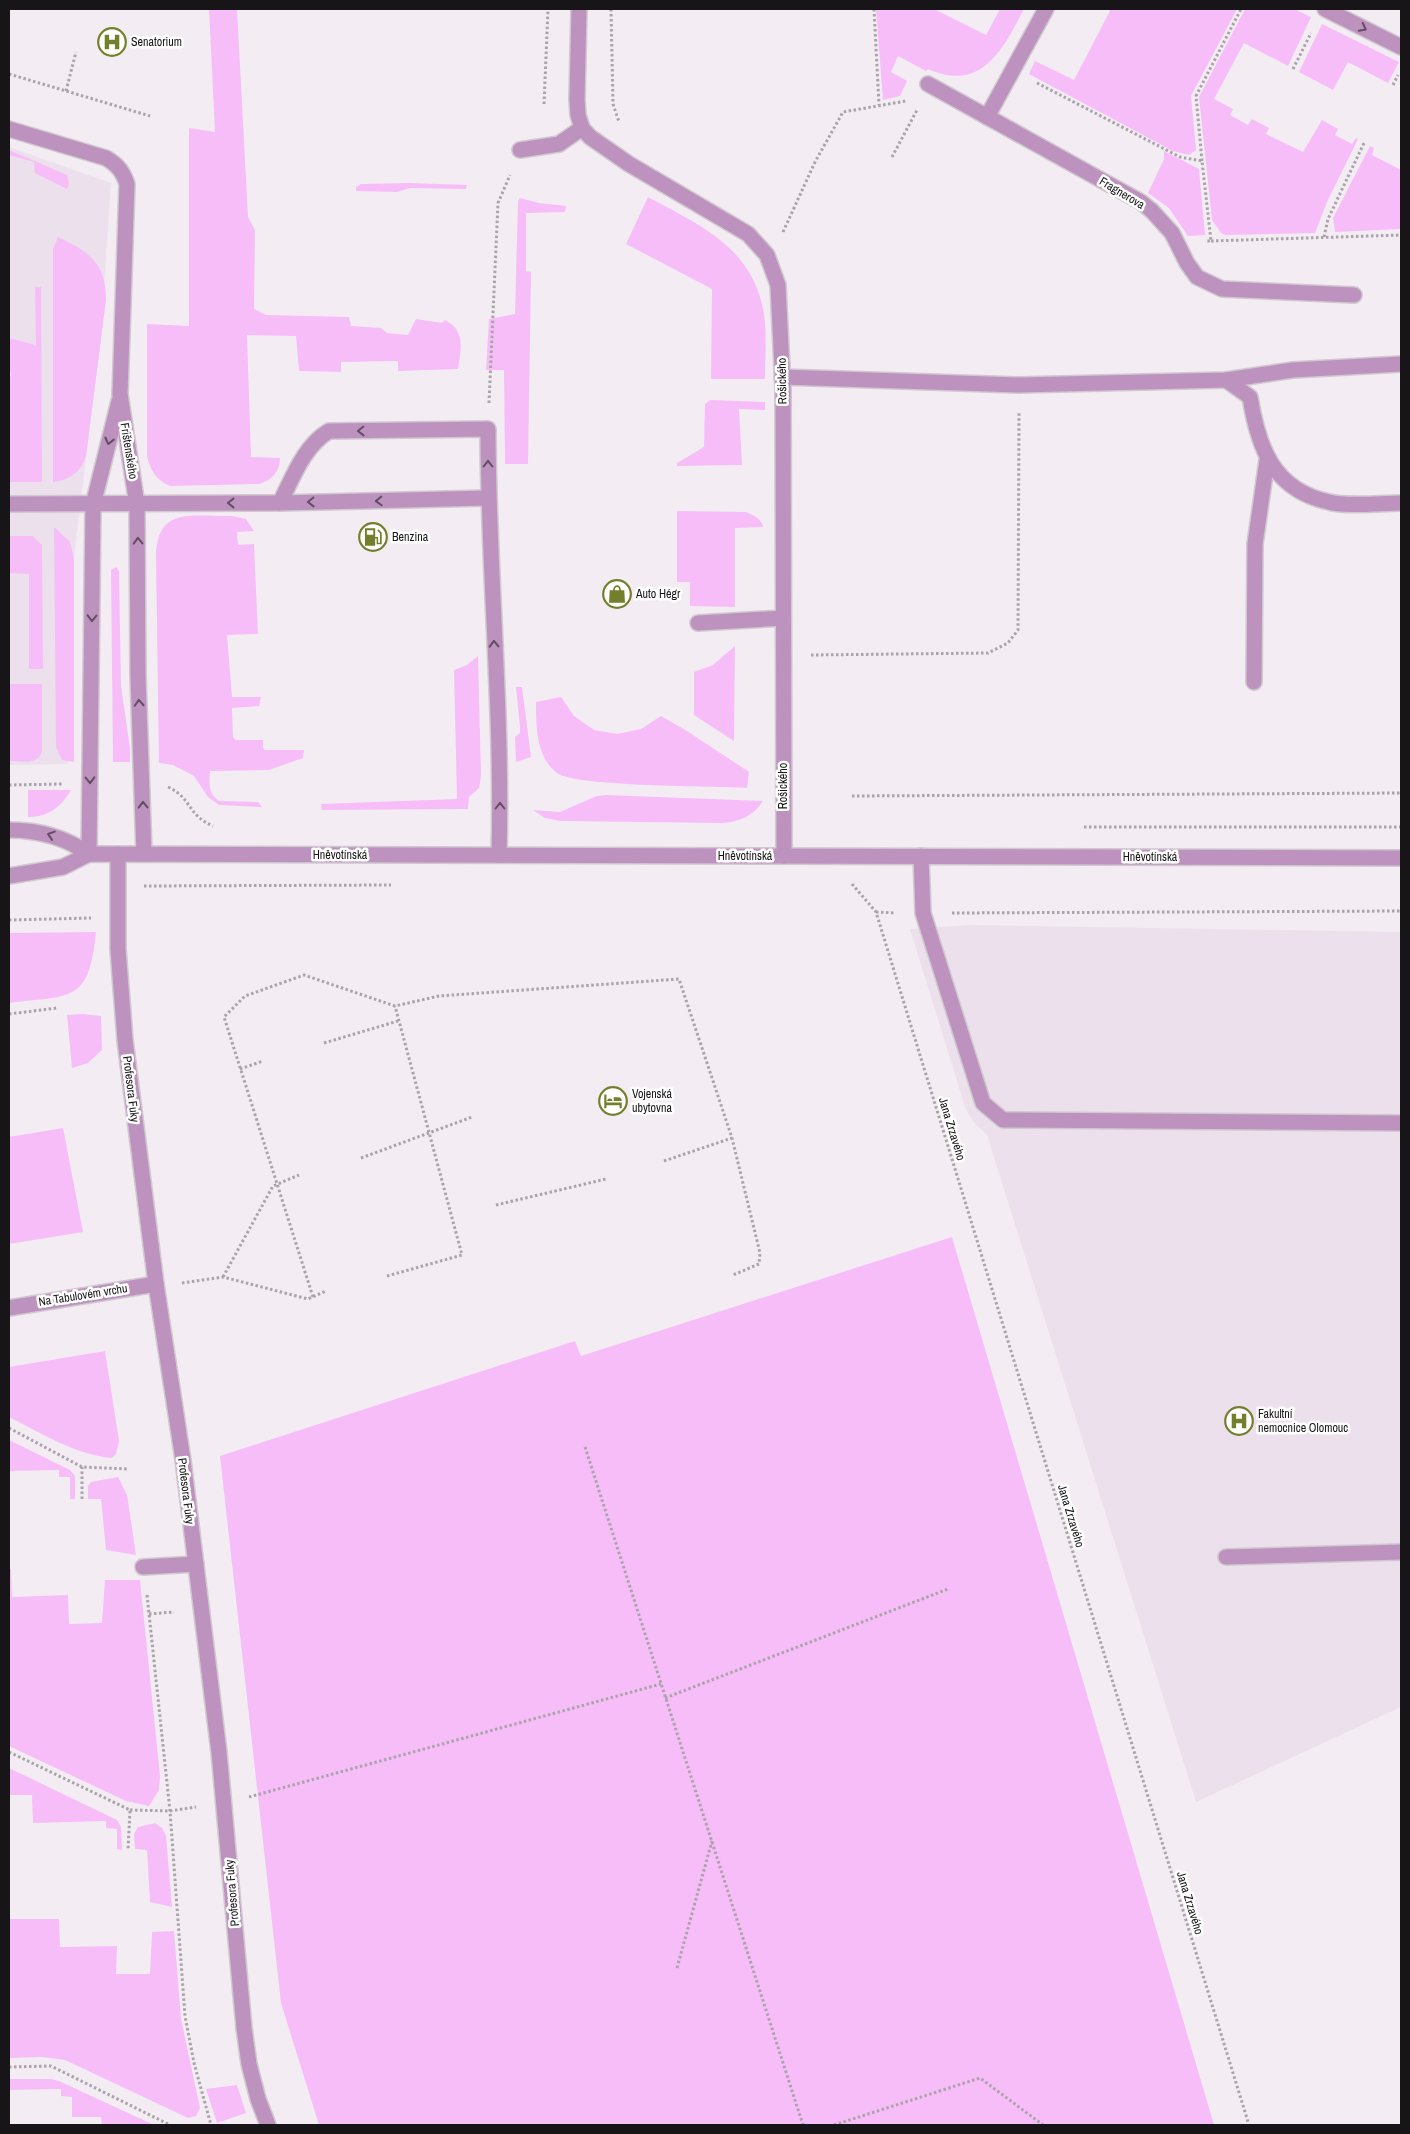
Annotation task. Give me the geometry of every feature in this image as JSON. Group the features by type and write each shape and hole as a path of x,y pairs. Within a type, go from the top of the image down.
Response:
{"street":[{"path":"520,150 559,144 582,128 578,115 577,99 576,9"},
{"path":"987,117 1046,9"},
{"path":"1325,9 1401,47"},
{"name":"Fragnerova","path":"928,84 1141,202 1172,233 1187,263 1197,277 1222,289 1354,295"},
{"name":"Rošického","path":"582,128 603,147 733,223 759,245 775,271 778,286 782,376 784,856"},
{"name":"Frištenského","path":"9,129 106,158 116,164 124,174 127,184 120,394 137,505 138,676 144,854"},
{"path":"782,376 1019,385 1226,380 1293,370 1401,364"},
{"path":"1226,380 1250,397 1255,429 1267,460 1293,488 1329,503 1401,503"},
{"path":"89,854 93,505 120,394"},
{"path":"280,503 300,463 318,438 329,431 488,429 488,498 500,803 499,855"},
{"path":"1254,682 1255,544 1267,460"},
{"path":"9,504 137,505 488,498"},
{"path":"698,623 783,618"},
{"name":"Hněvotínská","path":"9,830 44,833 78,846 89,854"},
{"name":"Hněvotínská","path":"9,876 63,867 89,854 1401,858"},
{"name":"Profesora Fuky","path":"118,854 118,917 125,1040 156,1284 196,1564 225,1804 244,2028 258,2099 268,2125"},
{"path":"921,856 924,913 983,1103 1003,1120 1401,1123"},
{"name":"Na Tabulovém vrchu","path":"9,1308 156,1284"},
{"path":"1226,1557 1401,1552"},
{"path":"143,1567 196,1564"}],"path":[{"path":"544,104 548,9"},
{"path":"611,9 613,104 614,113 623,128"},
{"path":"874,9 879,105"},
{"path":"1211,241 1196,96 1242,9"},
{"path":"1293,69 1315,26"},
{"path":"66,91 76,52"},
{"path":"1393,85 1401,69"},
{"path":"9,74 150,116"},
{"path":"1036,82 1180,157 1202,161"},
{"path":"777,228 782,234 815,162 843,112 905,100"},
{"path":"892,157 918,107"},
{"path":"1324,237 1328,219 1364,143"},
{"path":"488,429 498,203 520,150"},
{"path":"1202,241 1401,235"},
{"path":"783,655 988,653 1008,643 1018,630 1019,385"},
{"path":"9,785 64,784"},
{"path":"161,785 182,795 200,820 213,826 222,826"},
{"path":"852,796 1401,793"},
{"path":"924,913 1401,911"},
{"name":"Jana Zrzavého","path":"876,912 1250,2125"},
{"path":"9,920 118,917"},
{"path":"313,1297 224,1017 245,996 304,975 394,1006 439,996 679,979 732,1138 760,1253 759,1264 733,1275"},
{"path":"387,1276 462,1255 394,1006"},
{"path":"9,1014 57,1008"},
{"path":"324,1043 398,1021"},
{"path":"240,1069 263,1061"},
{"path":"361,1158 472,1117"},
{"path":"664,1161 732,1138"},
{"path":"223,1277 276,1184 299,1175"},
{"path":"496,1205 606,1179"},
{"path":"177,1284 223,1277 308,1299 326,1291"},
{"path":"9,1428 82,1467 128,1468"},
{"path":"584,1447 803,2125"},
{"path":"82,1467 82,1498"},
{"path":"665,1698 948,1589"},
{"path":"149,1614 170,1811 185,2016 194,2063 211,2125"},
{"path":"9,1752 130,1810 170,1811 225,1804 661,1684"},
{"path":"128,1850 130,1810"},
{"path":"677,1968 712,1841"},
{"path":"9,2067 51,2066 170,2125"},
{"path":"834,2125 980,2078 1043,2125"}],"shaded area":[{"path":"209,9 237,9 248,217 255,230 254,309 266,315 349,317 351,326 381,328 387,333 408,335 416,319 442,323 445,320 456,329 461,341 461,348 458,369 398,371 398,361 341,362 341,372 299,371 296,336 247,335 251,457 280,458 277,471 271,478 259,484 170,486 154,474 147,456 147,324 189,326 189,128 215,132"},
{"path":"876,9 934,9 986,35 1000,9 1024,9 999,52 977,71 963,75 947,75 928,69 926,71 898,56 891,72 907,81 900,96 883,100"},
{"path":"1111,9 1237,9 1191,96 1196,150 1189,155 1173,151 1029,74 1035,61 1074,80"},
{"path":"1245,9 1294,9 1311,17 1288,66 1244,43 1214,99 1233,109 1230,115 1248,125 1252,119 1269,128 1266,134 1303,152 1322,120 1338,129 1335,135 1352,144 1356,138 1358,139 1327,202 1315,233 1225,235 1221,233 1212,220 1199,97"},
{"path":"1322,24 1399,62 1388,83 1348,62 1333,90 1299,72"},
{"path":"1370,146 1374,148 1372,155 1401,170 1401,229 1335,232 1333,218"},
{"path":"9,147 111,183 100,345 74,556 68,764 9,765"},
{"path":"9,150 67,175 69,184 67,189 35,173 34,162 9,155"},
{"path":"1164,151 1199,169 1205,235 1188,236 1169,208 1148,193 1164,159"},
{"path":"361,184 467,185 466,189 410,188 397,192 356,191 356,187"},
{"path":"648,197 687,218 722,241 749,272 758,291 764,314 766,339 765,379 711,379 712,289 626,244"},
{"path":"520,198 539,203 566,206 565,212 526,213 526,271 531,272 528,464 505,464 504,370 486,370 489,319 515,314 518,201"},
{"path":"58,237 79,248 94,260 103,277 106,300 86,456 78,471 70,477 53,482 53,249"},
{"path":"35,287 41,287 42,482 9,482 9,383 11,373 9,372 9,338 36,345"},
{"path":"710,400 765,402 765,410 739,409 742,465 677,466 677,463 704,447 705,404"},
{"path":"677,511 746,512 761,522 763,527 735,528 735,607 690,606 690,582 677,582"},
{"path":"191,516 232,516 246,519 254,531 237,532 238,545 254,544 258,634 227,635 232,697 261,697 259,706 232,708 233,737 236,740 263,740 263,748 265,750 304,750 303,758 269,770 210,771 210,784 211,792 219,801 258,802 262,807 219,805 208,797 194,776 173,765 159,763 156,558 158,541 162,529 170,522 179,518"},
{"path":"54,527 70,542 74,559 74,762 62,760 56,747"},
{"path":"9,536 33,536 42,545 43,669 29,669 29,574 9,573"},
{"path":"116,567 119,571 121,686 130,748 130,762 113,762 111,570"},
{"path":"735,646 734,741 694,715 694,672 713,665"},
{"path":"478,656 481,776 479,788 469,797 468,809 322,810 321,804 457,799 454,670 467,665"},
{"path":"9,684 42,684 42,750 41,755 34,761 9,761"},
{"path":"516,687 522,687 531,757 516,762 515,737 520,733 520,727"},
{"path":"561,697 574,716 594,730 617,734 641,729 661,716 749,772 747,788 590,781 569,778 557,773 545,759 541,750 537,731 536,702"},
{"path":"28,790 71,790 53,810 35,817 28,817"},
{"path":"597,796 763,801 755,811 746,817 722,823 561,821 545,818 533,810 560,812"},
{"name":"Fakultní nemocnice Olomouc","path":"970,925 1401,932 1401,1707 1196,1802 987,1135 975,1124 966,1110 910,929"},
{"path":"96,932 93,955 88,972 82,984 73,992 48,999 9,1003 9,933"},
{"path":"67,1015 101,1016 102,1050 88,1063 72,1068"},
{"path":"63,1128 83,1232 9,1244 9,1137"},
{"path":"952,1237 1214,2125 319,2125 281,2003 220,1456 575,1341 581,1356"},
{"path":"105,1351 119,1441 116,1454 112,1458 85,1453 72,1448 9,1417 9,1367"},
{"path":"9,1440 70,1470 75,1476 75,1499 70,1499 70,1477 59,1477 59,1470 9,1471"},
{"path":"118,1477 127,1495 136,1555 106,1550 101,1499 88,1499 88,1486 91,1482"},
{"path":"9,1569 11,1569 12,1597 68,1595 69,1624 102,1623 105,1580 140,1580 160,1776 159,1790 149,1806 126,1801 9,1746"},
{"path":"9,1768 117,1820 121,1827 122,1850 117,1849 117,1829 106,1828 106,1821 33,1823 32,1795 9,1795"},
{"path":"155,1823 162,1828 166,1836 172,1907 150,1902 147,1850 135,1849 134,1834 138,1827"},
{"path":"9,1919 59,1919 60,1947 117,1946 116,1974 150,1974 152,1932 174,1931 181,2019 200,2108 196,2116 188,2118 65,2060 42,2057 9,2058"},
{"path":"9,2079 51,2079 59,2081 154,2125 102,2125 101,2117 72,2117 72,2097 61,2096 61,2089 9,2090"},
{"path":"237,2085 246,2113 217,2123 206,2089"}],"place":[{"name":"Senatorium","path":"112,42"},
{"name":"Benzina","path":"373,537"},
{"name":"Auto Hégr","path":"617,594"},
{"name":"Vojenská ubytovna","path":"613,1101"},
{"name":"Fakultní nemocnice Olomouc","path":"1239,1421"}]}
